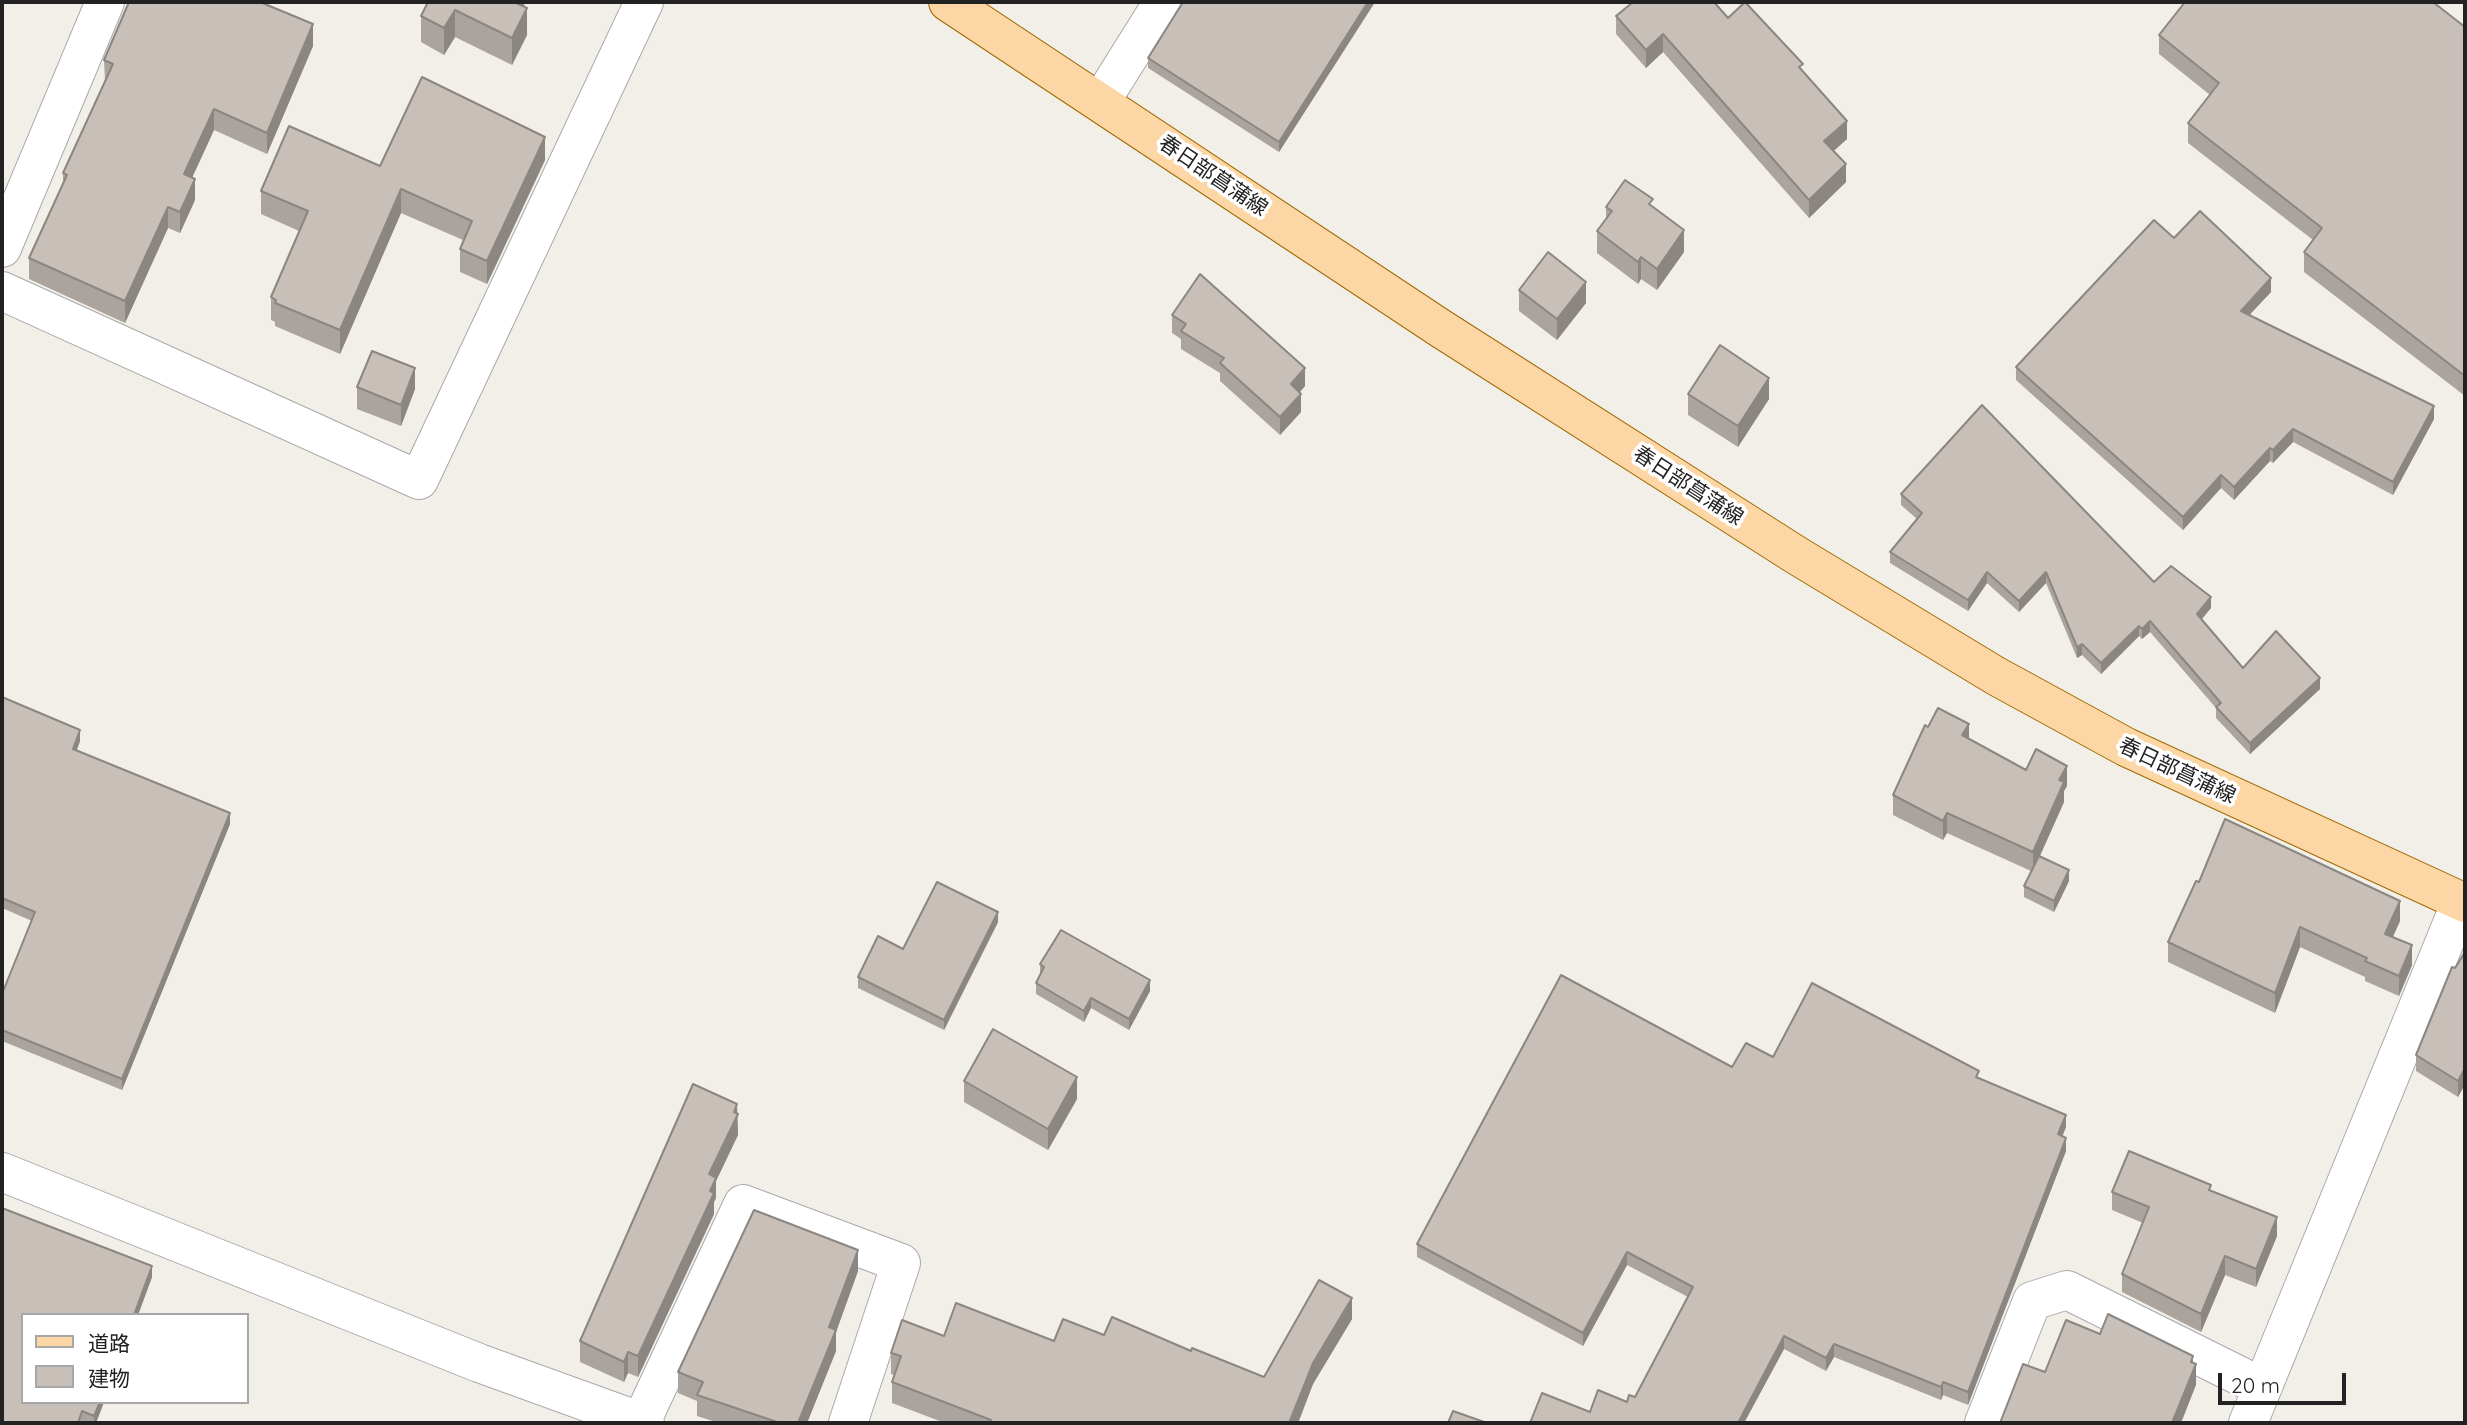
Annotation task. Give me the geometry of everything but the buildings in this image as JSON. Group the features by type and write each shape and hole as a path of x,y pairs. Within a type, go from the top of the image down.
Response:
{"main road":[{"name":"春日部菖蒲線","path":"948,2 1451,335 1796,555 1996,677 2126,747 2463,902"}],"street":[{"path":"2,248 105,2"},
{"path":"2,291 419,480 644,2"},
{"path":"1101,101 1163,2"},
{"path":"2248,1423 2463,902"},
{"path":"2,1172 479,1363 634,1421 743,1204 901,1263 848,1423"},
{"path":"1984,1423 2032,1301 2067,1290 2262,1387"}]}
